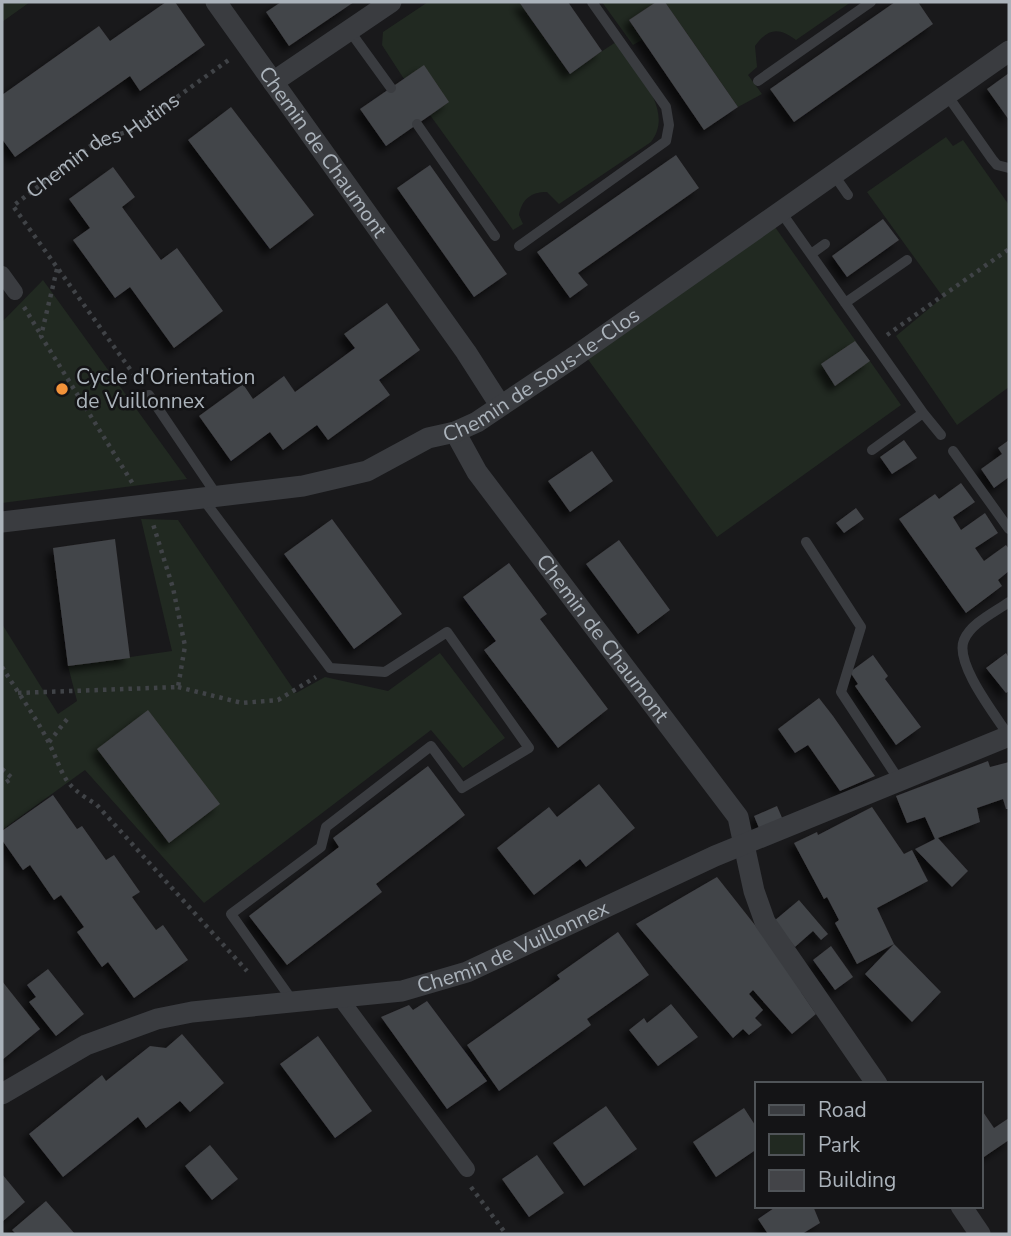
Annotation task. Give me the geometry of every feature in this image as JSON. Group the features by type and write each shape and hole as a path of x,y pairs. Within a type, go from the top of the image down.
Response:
{"street":[{"name":"Chemin de Chaumont","path":"216,2 466,352 500,405"},
{"path":"273,82 391,2"},
{"name":"Chemin de Sous-le-Clos","path":"2,522 303,486 367,471 428,438 455,432 477,422 574,357 1009,51"},
{"path":"2,274 15,292"},
{"name":"Chemin de Chaumont","path":"455,432 477,472 738,817 754,891 765,922 876,1082"},
{"name":"Chemin de Vuillonnex","path":"2,1094 86,1045 131,1026 192,1012 402,991 467,972 746,845 1009,736"},
{"path":"340,998 467,1169"},
{"path":"962,1208 980,1234"}],"lane":[{"path":"519,246 666,141 669,125 666,107 592,2"},
{"path":"758,82 871,2"},
{"path":"349,30 391,88"},
{"path":"947,95 992,159 998,165 1009,168"},
{"path":"417,124 495,236"},
{"path":"834,175 848,195"},
{"path":"781,212 941,435"},
{"path":"811,254 825,244"},
{"path":"845,303 907,260"},
{"path":"149,396 211,498 330,668 385,672 447,632 529,748 462,788 431,746 326,827 321,847 231,914 293,1003"},
{"path":"872,450 923,413"},
{"path":"953,451 1009,529"},
{"path":"806,542 861,627 841,692 899,780"},
{"path":"1009,601 973,627 963,641 963,658 970,676 1009,736"}],"path":[{"name":"Chemin des Hutins","path":"149,396 13,206 97,141 130,131 247,47"},
{"path":"874,344 1009,249"},
{"path":"41,336 58,268"},
{"path":"26,311 140,495"},
{"path":"151,520 173,589 185,646 178,687"},
{"path":"2,667 49,743 58,769 77,793 96,804 251,975"},
{"path":"18,693 178,687 242,703 278,700 330,668"},
{"path":"49,743 68,718"},
{"path":"2,769 12,778 2,785"},
{"path":"467,1169 467,1181 506,1234"}],"green space":[{"path":"2,2 30,2 2,22"},
{"path":"428,2 519,2 569,73 616,42 642,77 656,103 659,117 651,142 559,204 547,192 532,195 520,209 519,215 523,224 513,230 430,115 448,102 404,79 382,45 383,32"},
{"path":"602,2 656,2 629,20 642,40 633,45"},
{"path":"665,2 851,2 796,40 779,31 764,36 755,46 757,67 748,75 762,94 738,107"},
{"path":"946,137 953,146 963,140 1009,205 1009,387 957,425 896,336 943,297 867,192"},
{"path":"775,227 901,405 717,537 587,358"},
{"name":"Cycle d'Orientation de Vuillonnex","path":"43,280 187,479 2,503 2,322"},
{"path":"141,519 178,520 296,693 325,677 388,691 440,653 505,738 463,768 431,730 204,903 85,770 2,830 2,624 58,714 77,701 68,666 172,651"}],"building":[{"path":"166,2 175,2 205,45 140,91 130,76 15,157 2,139 2,95 99,26 110,41"},
{"path":"281,2 354,2 289,46 266,12"},
{"path":"519,2 568,2 602,51 570,74"},
{"path":"656,2 665,2 738,107 704,130 629,20"},
{"path":"895,2 918,2 933,24 794,122 770,89"},
{"path":"424,65 449,102 386,146 360,109"},
{"path":"1009,73 1009,120 987,89"},
{"path":"231,107 314,215 270,249 188,140"},
{"path":"676,155 699,188 578,273 588,285 570,298 537,252"},
{"path":"430,165 507,274 474,297 397,188"},
{"path":"113,167 135,197 122,207 161,260 177,248 223,311 174,348 130,287 115,298 73,240 90,228 69,199"},
{"path":"883,219 899,240 847,277 832,256"},
{"path":"387,303 420,350 379,380 390,395 328,440 317,425 283,450 270,432 231,461 199,416 243,384 253,399 284,376 295,392 355,348 344,334"},
{"path":"855,341 870,361 835,386 821,364"},
{"path":"904,440 917,458 892,474 880,457"},
{"path":"1009,440 1009,477 994,488 981,469 1002,454 998,448"},
{"path":"592,451 613,481 570,512 548,481"},
{"path":"961,483 975,502 953,517 961,530 985,513 998,533 975,548 984,561 1006,545 1009,549 1009,571 998,580 1002,586 966,613 899,519 935,494 939,499"},
{"path":"856,508 864,519 844,533 836,523"},
{"path":"332,519 402,614 354,649 284,554"},
{"path":"115,539 130,658 68,666 53,548"},
{"path":"619,540 670,610 638,634 586,564"},
{"path":"509,563 547,614 540,619 608,709 558,748 484,650 496,641 463,597"},
{"path":"1006,653 1009,658 1009,691 1006,693 986,668"},
{"path":"873,655 888,676 885,679 921,727 896,745 855,686 858,684 850,672"},
{"path":"819,698 875,776 840,791 808,745 795,753 778,729"},
{"path":"148,710 220,804 169,843 97,749"},
{"path":"988,761 990,767 1009,762 1009,809 1006,809 1003,799 977,808 980,822 938,838 968,871 952,887 915,849 935,839 925,817 907,823 896,796"},
{"path":"428,766 465,815 376,884 382,892 287,965 249,916 339,847 333,838"},
{"path":"599,784 635,828 586,867 580,859 534,895 497,848 549,807 557,817"},
{"path":"53,795 77,829 82,826 106,860 114,855 140,892 132,897 156,930 163,925 188,960 134,998 108,962 102,967 77,932 84,927 61,895 54,900 30,865 23,870 2,840 2,831"},
{"path":"777,806 783,820 759,828 754,816"},
{"path":"872,807 904,854 912,850 928,881 877,908 894,944 857,964 835,923 839,920 827,897 824,899 794,843 817,832 818,835"},
{"path":"717,877 804,987 801,992 816,1014 792,1034 753,990 749,994 763,1010 755,1018 762,1025 749,1035 743,1029 733,1038 636,924"},
{"path":"799,900 828,934 821,940 813,931 795,947 774,921"},
{"path":"618,932 649,975 587,1019 591,1025 499,1091 467,1045 560,979 557,975"},
{"path":"894,944 941,992 912,1022 865,974"},
{"path":"831,946 853,977 835,990 813,960"},
{"path":"48,969 84,1014 56,1036 29,1002 36,997 27,985"},
{"path":"2,981 40,1029 2,1060"},
{"path":"427,1001 487,1081 447,1109 381,1017 409,1005 413,1010"},
{"path":"671,1004 698,1037 658,1066 629,1030 644,1018 647,1023"},
{"path":"182,1034 224,1083 190,1112 180,1101 146,1128 138,1117 63,1177 29,1134 102,1075 106,1081 150,1046 166,1048"},
{"path":"318,1036 372,1111 335,1138 280,1064"},
{"path":"606,1106 637,1149 584,1186 553,1143"},
{"path":"744,1108 755,1125 755,1150 716,1177 693,1142"},
{"path":"983,1112 994,1128 1009,1118 1009,1140 983,1158"},
{"path":"210,1145 238,1179 212,1200 185,1166"},
{"path":"537,1155 564,1193 529,1217 502,1179"},
{"path":"2,1174 25,1202 2,1222"},
{"path":"46,1201 75,1234 16,1234 12,1230"},
{"path":"774,1208 814,1208 820,1223 802,1234 768,1234 758,1219"}],"place":[{"name":"Cycle d'Orientation de Vuillonnex","path":"62,389"}]}
